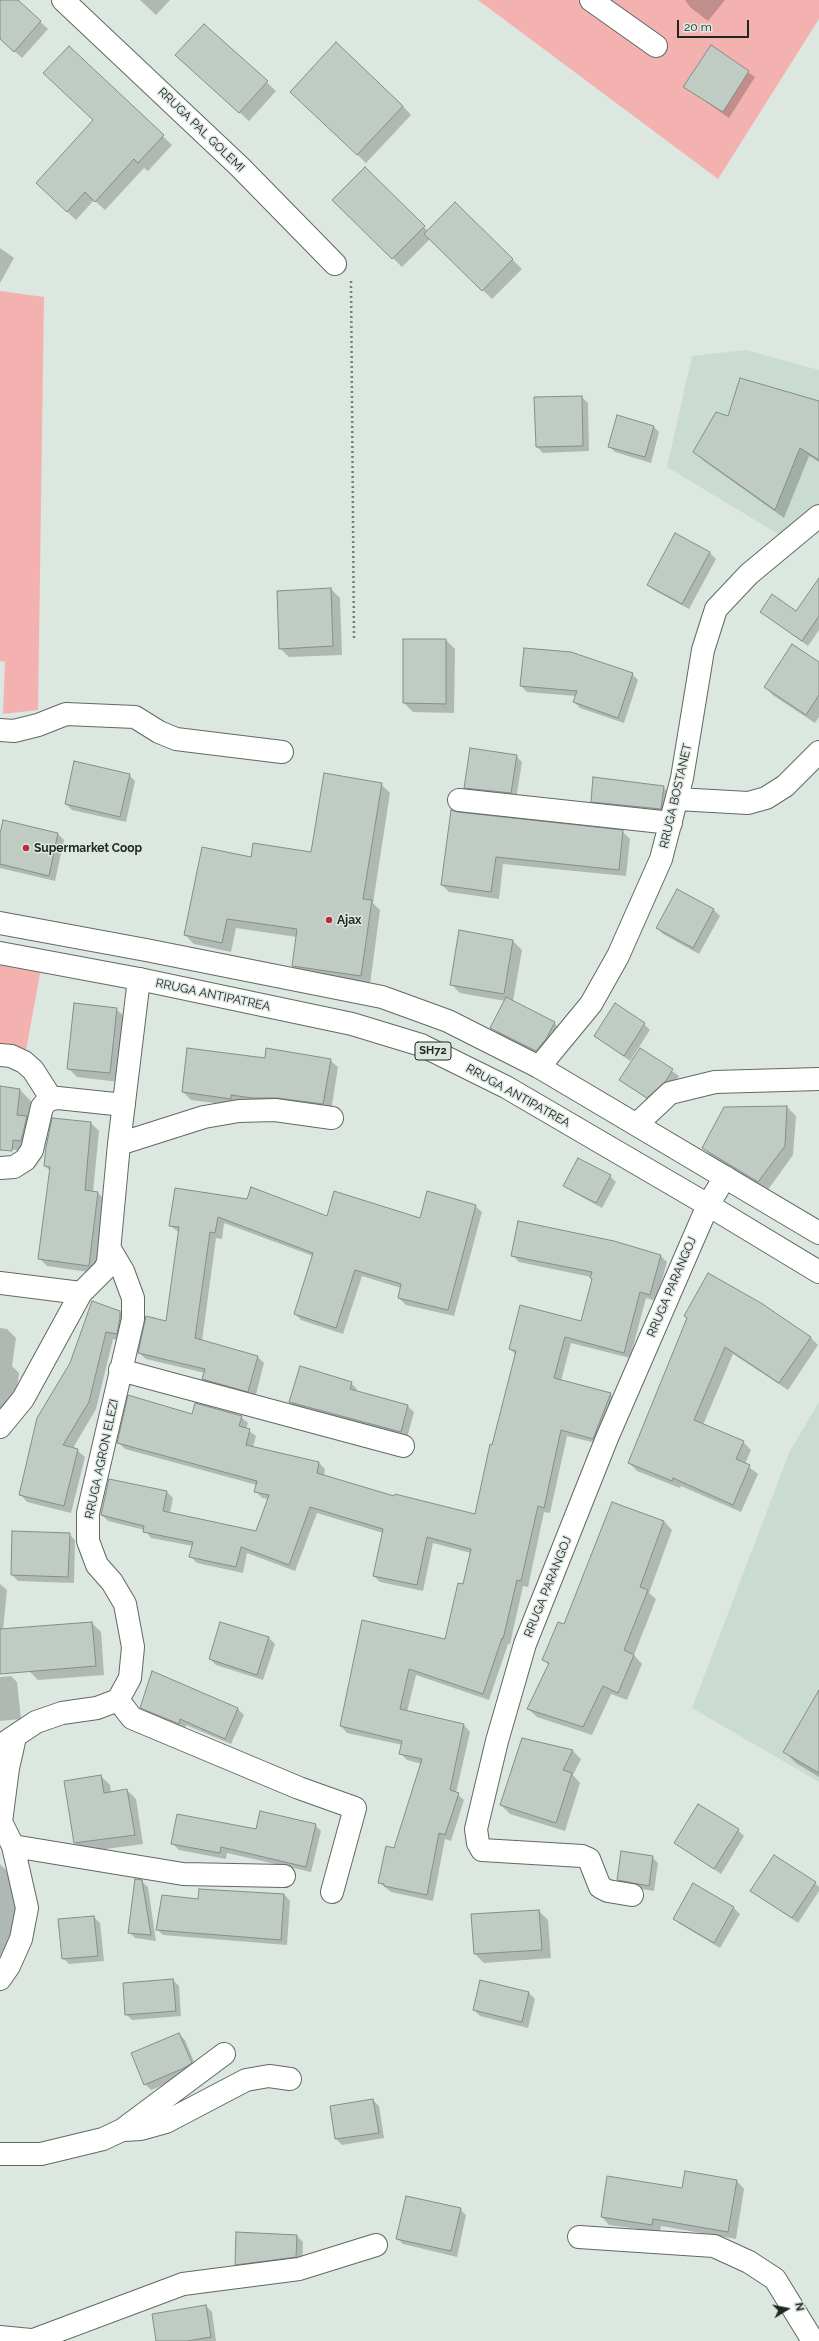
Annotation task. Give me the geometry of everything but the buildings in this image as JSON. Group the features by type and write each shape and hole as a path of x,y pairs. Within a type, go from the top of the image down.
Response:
{"street":[{"name":"RRUGA PAL GOLEMI","path":"63,0 240,167 335,264"},
{"path":"605,4 656,46"},
{"name":"RRUGA BOSTANET","path":"539,1067 591,1004 618,956 661,859 677,799 704,650 716,609 749,574 819,516"},
{"path":"0,730 14,731 38,725 66,714 135,718 159,732 176,738 282,752"},
{"path":"677,799 748,803 766,798 785,786 819,752"},
{"path":"459,800 671,823"},
{"name":"SH72","path":"0,923 146,950 382,997 448,1021 539,1067 637,1124 819,1234"},
{"name":"RRUGA ANTIPATREA","path":"0,953 139,979 352,1024 421,1045 506,1087 819,1272"},
{"path":"0,1427 23,1399 81,1293 105,1269 111,1246 119,1144 139,979"},
{"path":"0,1055 10,1056 24,1062 33,1070 51,1098"},
{"path":"637,1124 670,1093 715,1082 819,1079"},
{"path":"0,1168 14,1167 25,1160 32,1150 44,1102 51,1098 124,1105"},
{"path":"119,1144 204,1117 239,1111 275,1110 332,1118"},
{"name":"RRUGA PARANGOJ","path":"632,1895 608,1891 600,1887 589,1859 582,1856 482,1850 478,1843 476,1829 498,1741 525,1644 607,1438 708,1205 725,1177"},
{"name":"RRUGA AGRON ELEZI","path":"111,1246 123,1271 133,1298 133,1319 88,1513 88,1541 97,1565 112,1582 125,1604 133,1647 130,1678 118,1700"},
{"path":"0,1283 81,1293"},
{"path":"120,1370 403,1446"},
{"path":"0,1978 9,1966 21,1939 27,1908 13,1846 1,1822 8,1768 8,1741 36,1722 62,1713 97,1708 118,1700 132,1718 299,1788 355,1808 332,1892"},
{"path":"13,1846 183,1874 284,1876"},
{"path":"0,2154 41,2154 103,2139 122,2130 224,2054"},
{"path":"122,2130 141,2129 166,2122 246,2080 270,2076 290,2079"},
{"path":"579,2237 714,2246 749,2262 775,2279 813,2341"},
{"path":"0,2336 39,2340 183,2284 298,2269 376,2246"}],"path":[{"path":"335,264 351,280 354,640"}],"shaded area":[{"path":"478,0 819,0 819,19 718,179"},
{"path":"0,291 44,297 38,710 3,714 5,662 0,661"},
{"path":"746,350 819,370 819,506 783,537 667,467 692,356"},
{"path":"0,961 41,968 25,1056 0,1052"},
{"path":"819,1402 819,1782 692,1708 789,1453"}],"place":[{"name":"Supermarket Coop","path":"26,848"},
{"name":"Ajax","path":"329,920"}]}
